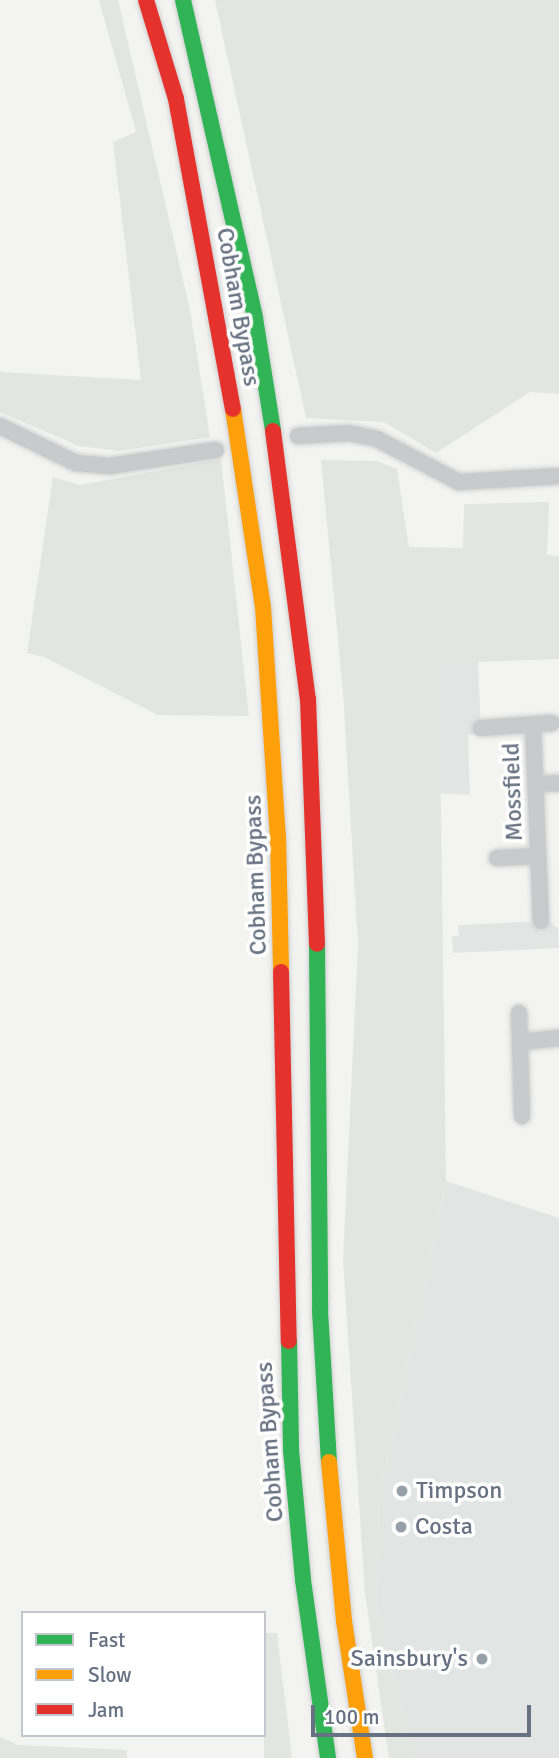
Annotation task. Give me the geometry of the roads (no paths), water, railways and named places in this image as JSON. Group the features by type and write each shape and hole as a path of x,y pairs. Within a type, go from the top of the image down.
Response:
{"highway":[{"name":"Cobham Bypass","path":"146,0 176,99 224,350 263,607 278,836 285,1319 303,1580 328,1758"},
{"name":"Cobham Bypass","path":"183,0 255,318 285,506 308,699 316,866 320,1311 327,1446 344,1621 365,1758"},
{"path":"303,1580 305,1713 311,1758"}],"street":[{"path":"0,426 76,463 110,466 216,450"},
{"path":"298,436 349,433 377,439 459,482 559,477"},
{"name":"Mossfield","path":"481,728 552,723"},
{"name":"Mossfield","path":"533,725 541,921"},
{"path":"536,784 559,783"},
{"name":"Mossfield","path":"498,858 538,856"},
{"path":"519,1013 522,1116"},
{"path":"520,1042 559,1038"}],"place":[{"name":"Timpson","path":"402,1491"},
{"name":"Costa","path":"401,1527"},
{"name":"Sainsbury's","path":"482,1659"}]}
